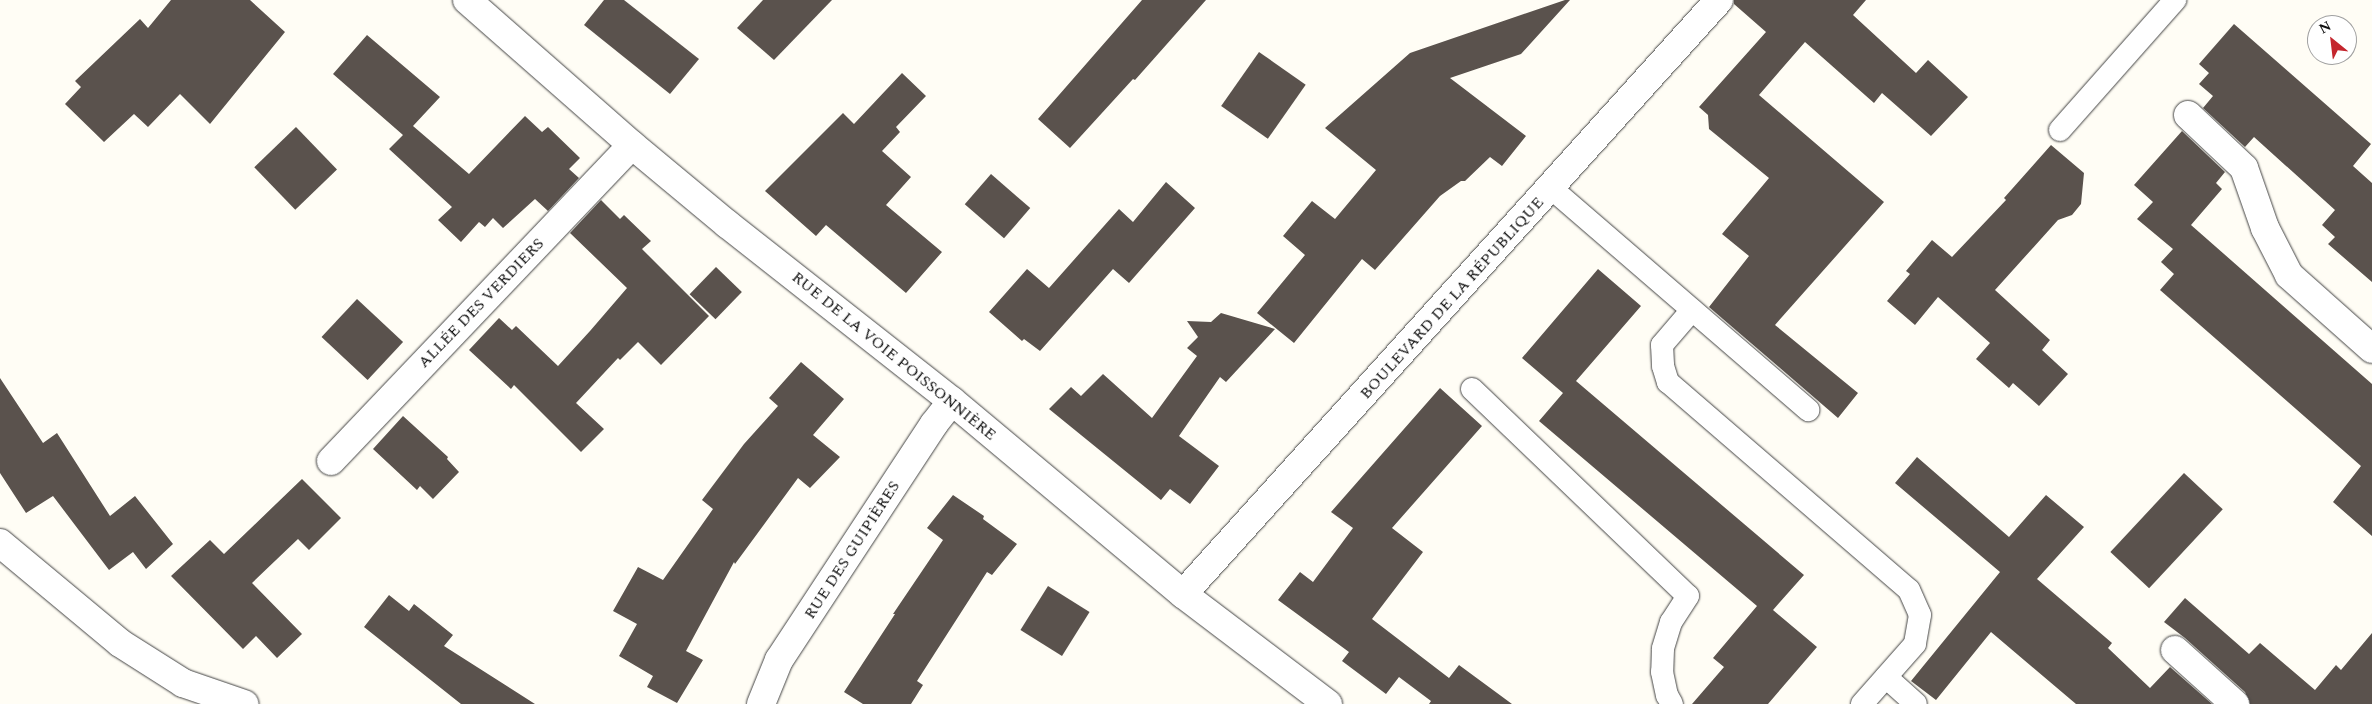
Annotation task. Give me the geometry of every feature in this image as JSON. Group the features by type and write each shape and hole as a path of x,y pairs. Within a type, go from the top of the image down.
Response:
{"street":[{"name":"RUE DE LA VOIE POISSONNIÈRE","path":"467,0 632,145 728,224 952,401 1183,594 1328,704"},
{"name":"BOULEVARD DE LA RÉPUBLIQUE","path":"1183,594 1719,0"},
{"path":"2188,115 2244,168 2266,228 2289,275 2372,349"},
{"name":"ALLÉE DES VERDIERS","path":"331,461 632,145"},
{"name":"RUE DES GUIPIÈRES","path":"761,704 779,660 934,424 952,401"},
{"path":"0,543 120,643 183,683 244,704"},
{"path":"2175,650 2235,704"}],"lane":[{"path":"2060,130 2175,0"},
{"path":"1551,188 1808,410"},
{"path":"1692,310 1662,345 1663,366 1668,382 1909,590 1920,615 1915,644 1862,704"},
{"path":"1472,389 1688,596 1671,622 1663,649 1662,672 1667,695 1672,704"},
{"path":"1886,677 1916,704"}],"building":[{"path":"171,0 250,0 285,32 210,124 180,94 148,127 134,114 104,142 65,104 81,87 75,81 140,19 148,28"},
{"path":"604,0 624,0 699,59 670,94 584,25"},
{"path":"763,0 832,0 774,60 737,28"},
{"path":"1142,0 1206,0 1135,80 1133,79 1070,148 1038,119"},
{"path":"1565,0 1570,0 1521,54 1450,78 1526,136 1502,166 1490,157 1465,181 1461,181 1440,196 1375,270 1362,259 1294,343 1257,313 1305,255 1283,236 1312,201 1335,219 1376,170 1325,128 1410,53"},
{"path":"1734,0 1866,0 1853,15 1916,73 1928,60 1968,97 1931,136 1882,93 1874,103 1805,42 1759,95 1884,202 1775,325 1858,393 1838,418 1709,307 1749,256 1722,234 1769,178 1709,129 1708,115 1699,107 1766,32 1734,4"},
{"path":"2234,24 2371,144 2353,166 2372,183 2372,282 2328,244 2335,237 2322,225 2335,210 2254,137 2245,147 2203,108 2213,96 2199,84 2209,73 2199,64"},
{"path":"367,35 440,97 413,126 469,174 525,116 542,132 548,127 580,158 569,169 579,178 548,211 535,199 503,228 493,218 485,227 479,222 461,242 438,220 452,207 389,149 403,135 333,74"},
{"path":"1259,52 1306,85 1268,139 1221,106"},
{"path":"902,73 926,96 896,127 900,132 882,151 911,177 886,205 942,252 906,293 826,225 816,236 765,191 843,113 854,124"},
{"path":"296,127 337,169 295,210 254,167"},
{"path":"2182,131 2225,172 2216,183 2222,189 2191,225 2372,384 2372,536 2333,502 2361,466 2160,290 2174,274 2161,262 2173,249 2137,219 2153,202 2134,185"},
{"path":"2051,145 2084,173 2081,204 2072,215 2058,220 1995,290 2050,340 2042,350 2068,374 2039,406 2013,383 2009,388 1976,359 1990,343 1938,297 1915,325 1887,301 1910,274 1906,271 1932,240 1952,257 2006,200 2004,198"},
{"path":"991,174 1030,208 1004,238 965,204"},
{"path":"1166,182 1195,208 1129,283 1113,269 1040,351 1024,339 1022,341 989,312 1027,269 1049,288 1119,209 1133,222"},
{"path":"601,200 620,219 624,215 651,241 642,249 709,316 661,365 638,342 620,360 618,358 576,403 604,429 581,452 514,385 511,389 469,350 499,318 512,330 516,326 558,366 590,331 627,288 570,233"},
{"path":"716,267 742,292 715,319 690,294"},
{"path":"1598,269 1641,306 1576,381 1804,575 1773,610 1817,647 1768,704 1692,704 1724,667 1713,658 1757,606 1539,421 1563,393 1522,358"},
{"path":"357,299 403,342 368,380 322,337"},
{"path":"1221,313 1275,329 1226,382 1220,377 1179,436 1219,466 1190,504 1170,489 1161,500 1049,409 1071,387 1081,396 1103,374 1152,418 1197,356 1187,348 1198,337 1187,321 1211,322"},
{"path":"801,362 844,399 813,435 840,457 810,488 798,478 735,564 734,562 686,651 703,660 677,703 647,687 653,676 619,656 637,624 613,611 638,567 663,580 713,509 702,500 744,444 778,406 769,398"},
{"path":"0,378 43,443 57,433 110,516 135,496 173,544 146,569 133,552 109,570 53,496 26,513 0,473"},
{"path":"1440,388 1482,426 1392,528 1423,552 1372,619 1449,678 1459,665 1512,704 1429,704 1431,701 1399,677 1386,694 1342,661 1349,652 1278,600 1300,572 1313,582 1353,528 1331,512"},
{"path":"403,416 448,457 447,459 459,472 433,499 420,486 417,490 373,449"},
{"path":"1917,457 2009,537 2046,495 2084,527 2037,579 2112,643 2108,648 2150,688 2170,667 2212,704 2076,704 1991,632 1936,700 1911,681 2000,572 1895,483"},
{"path":"2184,473 2223,509 2149,588 2110,552"},
{"path":"302,479 341,518 309,550 298,539 252,583 302,634 277,658 256,636 243,649 171,576 210,540 224,554"},
{"path":"953,495 984,516 983,519 1017,544 992,575 987,572 917,681 923,685 911,704 863,704 844,692 895,614 893,614 943,540 927,528"},
{"path":"1048,586 1090,612 1062,656 1020,630"},
{"path":"389,595 409,611 414,604 453,635 444,646 535,704 461,704 364,627"},
{"path":"2185,598 2249,654 2260,643 2315,690 2336,665 2341,670 2372,633 2372,704 2250,704 2245,692 2185,638 2164,622"}]}
